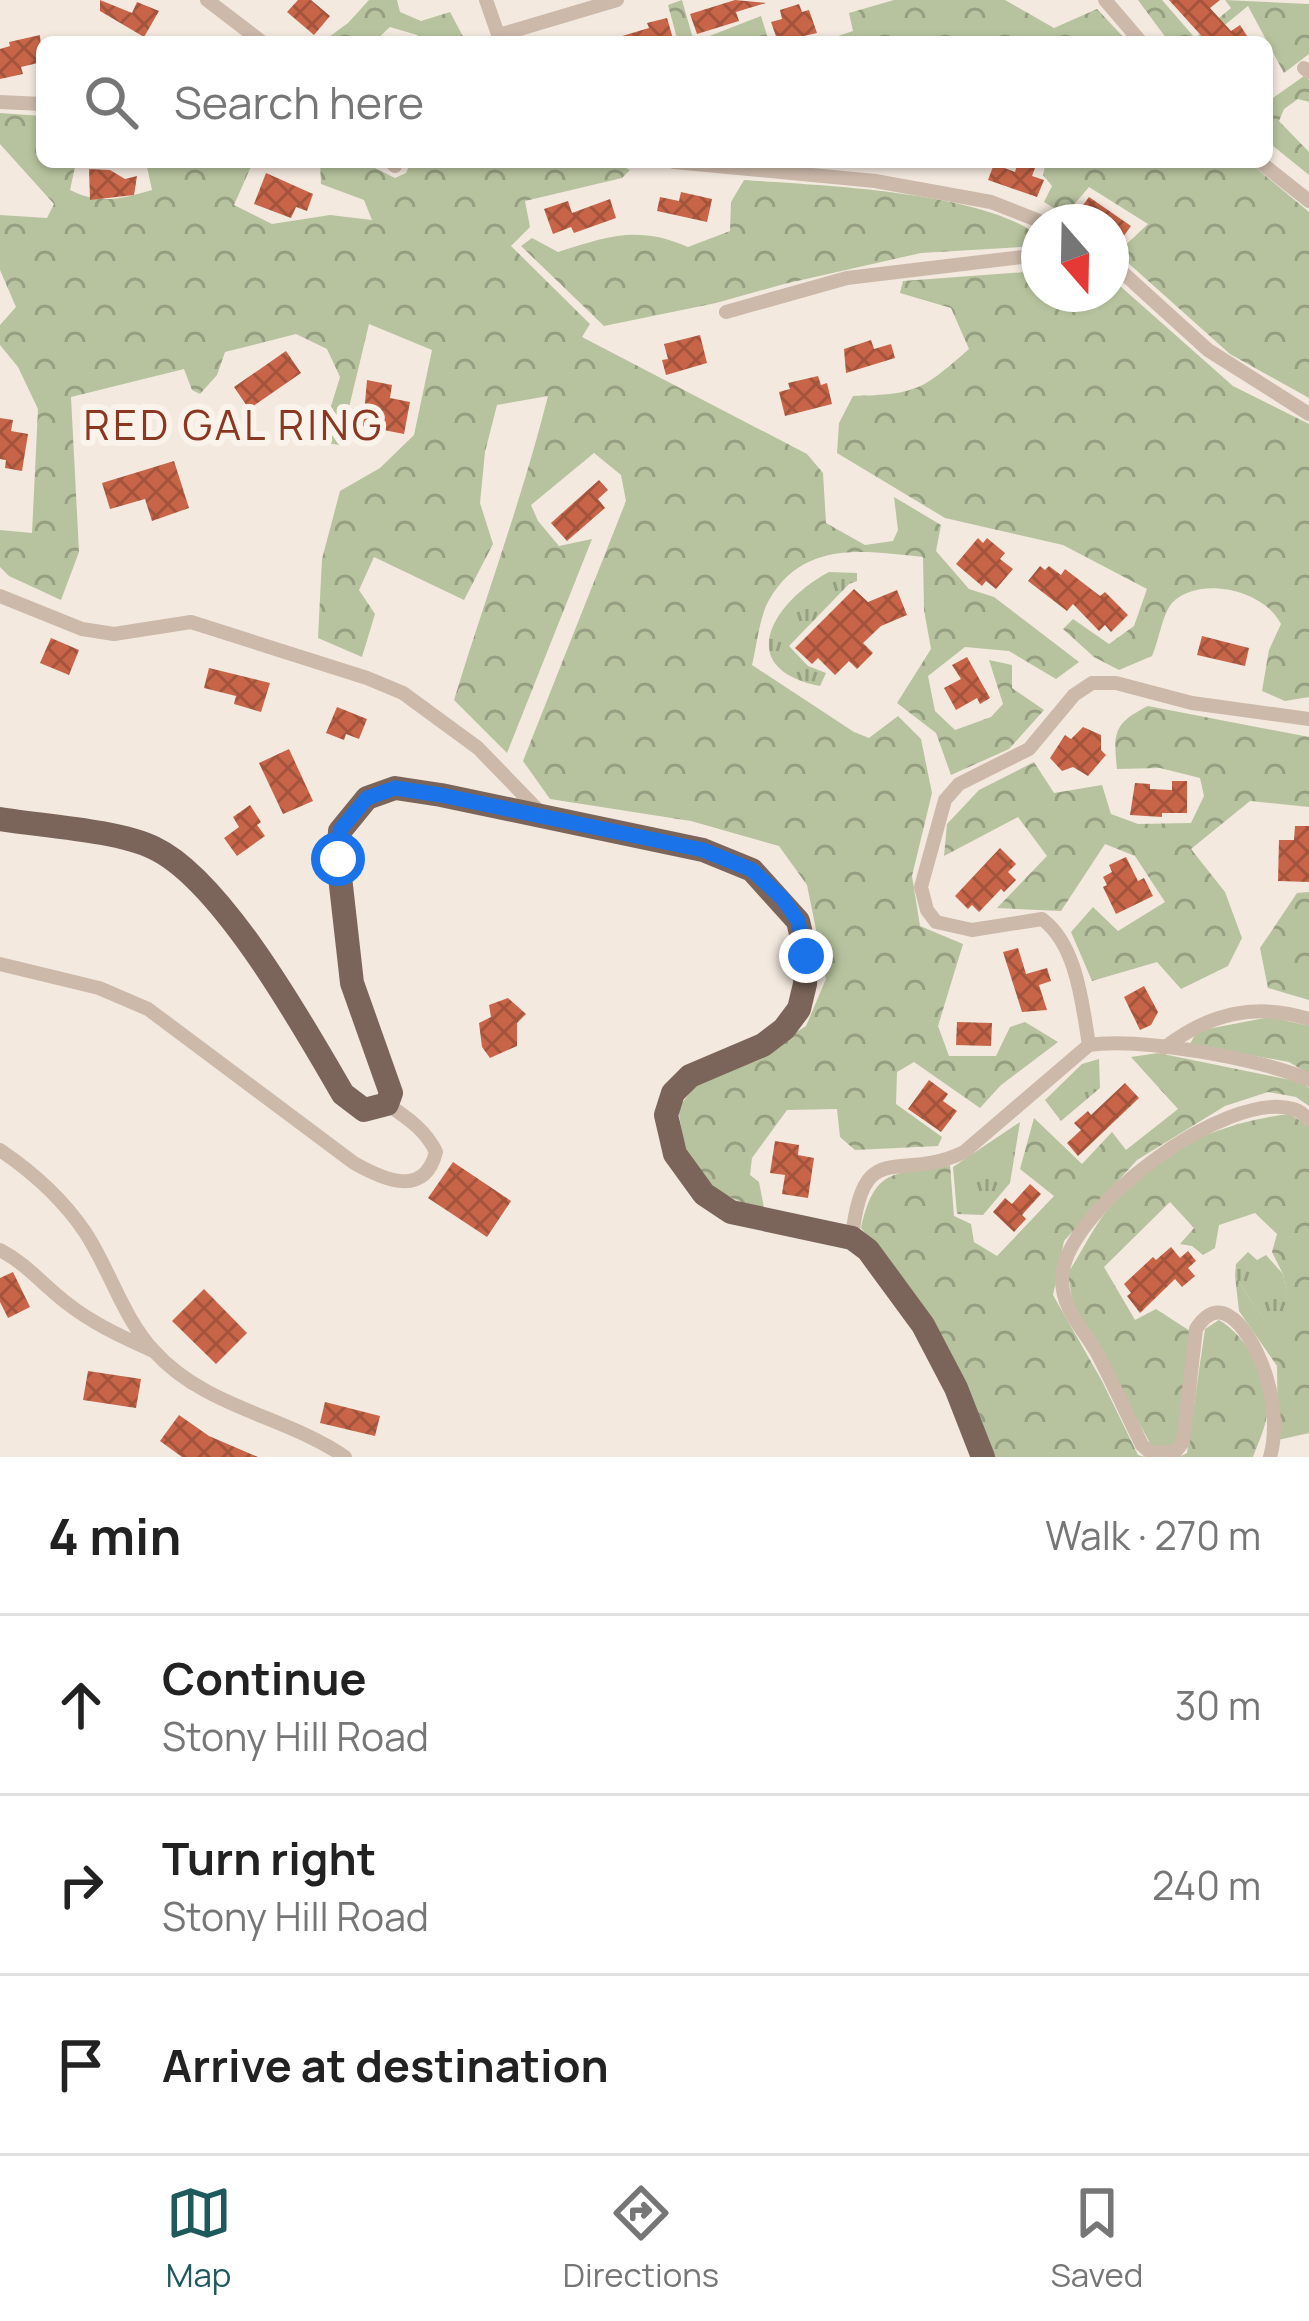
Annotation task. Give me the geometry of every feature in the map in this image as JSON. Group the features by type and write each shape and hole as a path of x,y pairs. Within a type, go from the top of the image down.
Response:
{"main road":[{"path":"0,819 126,837 156,848 185,867 211,893 245,941 353,1105 364,1110 387,1103 391,1093 352,983 338,859 340,830 367,798 395,788 703,850 752,870 798,921 806,956 799,1009 763,1045 690,1076 673,1093 666,1115 669,1138 695,1184 731,1212 852,1238 868,1250 923,1325 956,1388 983,1457"}],"street":[{"path":"207,0 254,36"},
{"path":"486,0 499,36"},
{"path":"509,36 617,0"},
{"path":"1105,0 1136,36"},
{"path":"0,102 36,104"},
{"path":"737,168 875,181 991,202 1021,214"},
{"path":"1268,168 1309,201"},
{"path":"726,312 847,278 1021,257"},
{"path":"1129,278 1208,350 1309,414"},
{"path":"0,596 82,629 114,634 191,622 367,678 403,693 478,748 547,819"},
{"path":"1089,1045 1069,954 1056,930 1042,919 972,930 936,922 927,910 921,887 945,800 959,784 1029,749 1074,694 1093,683 1116,683 1192,703 1309,719"},
{"path":"0,964 99,988 148,1009 354,1163 386,1181 412,1182 425,1173 436,1152 410,1119 387,1103"},
{"path":"1164,1048 1193,1025 1224,1016 1254,1011 1309,1018"},
{"path":"852,1238 856,1196 872,1175 891,1166 945,1161 964,1152 1089,1045 1110,1042 1164,1048 1285,1069 1309,1080"},
{"path":"1270,1457 1273,1409 1266,1375 1236,1318 1213,1312 1196,1330 1183,1442 1176,1451 1151,1454 1142,1445 1096,1351 1067,1310 1062,1279 1066,1258 1108,1198 1173,1144 1236,1113 1293,1108 1309,1118"},
{"path":"0,1150 40,1177 85,1232 153,1351"},
{"path":"0,1250 36,1273 99,1327 153,1351 218,1397 256,1417 316,1437 346,1457"}],"green space":[{"path":"369,0 397,0 400,12 421,21 450,12 463,36 418,36 390,27 380,36 330,36"},
{"path":"682,0 692,36 676,36 668,5"},
{"path":"894,0 1005,0 1054,28 1097,9 1122,36 838,36 853,31 849,13"},
{"path":"1138,0 1162,0 1193,36 1165,36"},
{"path":"1225,0 1309,4 1309,54 1284,73 1273,53 1273,36 1264,36 1248,6 1211,36 1197,36 1231,8"},
{"path":"761,16 767,36 709,36"},
{"path":"1304,76 1309,80 1309,102 1298,99 1284,109 1279,121 1309,152 1309,175 1273,146 1273,98"},
{"path":"0,113 36,116 36,168 75,168 70,190 101,199 152,190 147,168 250,168 234,205 272,224 330,215 372,220 364,200 321,184 320,168 375,168 395,178 408,168 630,170 622,178 525,201 530,227 511,246 590,324 582,337 807,454 823,473 826,523 865,545 893,541 898,530 894,497 941,525 936,551 969,589 994,597 1079,662 1056,679 1009,651 965,647 928,676 935,711 955,730 991,717 1003,704 989,660 1012,665 1012,688 1044,710 1009,749 951,775 936,733 897,703 931,649 923,557 857,552 817,558 783,581 766,607 752,665 854,732 869,738 898,716 921,739 932,793 912,876 920,926 963,944 938,1026 949,1056 996,1056 1010,1027 1025,1022 1058,1042 1001,1085 980,1108 914,1062 897,1072 896,1104 942,1137 938,1146 855,1150 840,1137 837,1109 787,1110 752,1158 750,1175 759,1182 765,1213 719,1192 686,1157 678,1108 697,1084 744,1064 806,1026 826,979 807,885 779,846 691,821 550,799 523,761 626,501 621,475 594,453 531,505 559,546 592,539 507,753 454,700 548,396 497,405 485,452 480,503 493,544 464,600 374,557 359,590 375,614 362,657 318,638 322,559 340,491 380,468 414,435 432,350 369,324 340,445 320,442 340,377 327,349 296,334 225,352 217,375 200,394 192,390 184,369 71,397 79,552 61,600 9,576 0,567 0,530 32,533 38,409 18,367 0,345 0,325 16,307 0,270 0,215 47,218 54,204 0,144"},
{"path":"1045,168 1256,168 1309,212 1309,398 1230,354 1129,264 1129,242 1148,224 1129,212 1129,204 1116,204 1089,187 1074,204 1047,204 1044,202 1052,186 1043,175"},
{"path":"744,180 899,193 981,209 1014,222 1021,226 1021,247 921,253 604,326 521,246 532,238 558,252 638,235 688,247 730,231 731,202"},
{"path":"1021,272 1021,312 1129,312 1129,294 1233,386 1309,424 1309,697 1285,701 1262,691 1269,650 1281,624 1261,602 1231,590 1184,594 1166,614 1152,656 1119,670 1094,657 1063,629 1073,619 1109,644 1134,626 1147,589 1063,545 945,518 837,453 839,423 853,396 917,388 969,349 951,308 900,293 903,281"},
{"path":"829,572 857,573 857,581 789,646 808,666 826,673 820,686 776,665 769,650 770,633 792,600"},
{"path":"1148,706 1309,737 1309,807 1250,801 1191,849 1225,892 1242,938 1228,966 1181,989 1157,962 1092,981 1071,932 1093,907 1118,931 1165,902 1135,856 1105,844 1061,911 997,908 1047,856 1018,817 944,856 947,824 979,790 1034,762 1054,793 1102,785 1111,814 1138,824 1191,823 1204,796 1200,778 1160,768 1117,769 1118,730"},
{"path":"1309,892 1309,1000 1268,988 1260,948 1297,893"},
{"path":"1270,1017 1309,1026 1309,1074 1289,1062 1190,1044 1197,1031"},
{"path":"1158,1053 1300,1082 1309,1088 1309,1106 1296,1097 1268,1092 1225,1106 1137,1160 1064,1241 1053,1295 1138,1455 1145,1457 991,1457 925,1313 861,1228 873,1193 901,1173 950,1165 954,1216 971,1224 974,1242 997,1256 1054,1196 1020,1169 1034,1118 1082,1164 1112,1132 1126,1150 1178,1109 1131,1057"},
{"path":"1099,1059 1100,1088 1061,1121 1045,1100 1082,1064"},
{"path":"1289,1114 1309,1126 1309,1433 1278,1440 1277,1366 1239,1311 1235,1276 1284,1350 1295,1343 1283,1274 1272,1252 1277,1234 1255,1213 1219,1225 1215,1248 1203,1255 1180,1244 1194,1228 1170,1202 1104,1267 1135,1320 1156,1309 1190,1331 1182,1424 1175,1445 1154,1450 1073,1306 1068,1273 1108,1209 1153,1166 1216,1132"},
{"path":"1020,1122 1010,1183 983,1215 957,1214 953,1167"},
{"path":"1248,1252 1257,1260 1266,1255 1283,1274 1296,1343 1284,1351 1235,1276 1236,1264"},
{"path":"1219,1320 1247,1347 1260,1372 1266,1398 1264,1428 1253,1457 1179,1457 1187,1453 1205,1329"}],"building":[{"path":"100,0 132,13 137,2 159,11 142,36 100,11"},
{"path":"298,0 311,0 330,16 314,35 287,12"},
{"path":"735,0 766,3 736,12 739,21 697,34 690,14"},
{"path":"1169,0 1220,0 1210,8 1231,31 1240,25 1247,36 1202,36"},
{"path":"799,4 802,12 809,10 817,33 776,36 771,22 782,19 780,10"},
{"path":"667,18 672,36 622,36 649,28 647,23"},
{"path":"40,35 36,36 36,63 21,67 23,74 0,79 0,49 10,46 9,42"},
{"path":"992,168 1015,172 1016,168 1035,168 1032,176 1044,180 1037,197 988,180"},
{"path":"89,169 110,170 125,179 137,176 134,195 90,200"},
{"path":"266,173 313,194 307,211 296,207 291,218 254,204"},
{"path":"681,192 712,199 707,222 657,211 660,197 679,201"},
{"path":"610,199 616,218 574,233 571,227 553,234 544,209 568,201 572,213"},
{"path":"700,335 707,363 666,375 664,344"},
{"path":"871,340 874,349 891,344 895,358 846,373 844,349"},
{"path":"286,351 301,373 249,409 234,387"},
{"path":"818,376 821,385 827,383 832,404 785,416 779,392 790,389 788,383"},
{"path":"367,380 392,385 390,398 410,402 404,434 363,426"},
{"path":"0,418 13,420 11,431 28,434 22,471 5,468 6,460 0,459"},
{"path":"174,461 189,508 152,521 145,499 110,509 102,483"},
{"path":"599,480 608,490 598,499 605,508 567,541 551,523"},
{"path":"978,538 983,543 987,538 1005,553 1000,559 1013,569 996,589 986,581 982,586 956,564"},
{"path":"1040,566 1061,575 1065,569 1100,596 1105,592 1128,615 1111,632 1105,625 1099,631 1073,604 1067,611 1028,581"},
{"path":"854,589 868,602 897,590 907,615 881,626 863,643 873,653 857,669 849,661 835,675 818,658 812,664 795,648"},
{"path":"1202,636 1249,648 1245,666 1197,655"},
{"path":"51,638 79,650 69,675 40,663"},
{"path":"967,657 990,698 980,704 977,698 956,710 944,688 961,679 952,665"},
{"path":"209,668 270,683 261,712 234,704 236,696 204,688"},
{"path":"337,707 367,719 359,739 346,734 344,740 326,733"},
{"path":"1083,727 1101,735 1101,750 1106,755 1088,776 1073,767 1062,771 1050,758 1065,735 1071,739"},
{"path":"289,749 313,801 283,814 259,763"},
{"path":"1172,781 1187,781 1187,813 1130,815 1135,783 1172,790"},
{"path":"250,805 265,836 237,856 224,838 239,827 233,817"},
{"path":"1295,826 1309,826 1309,882 1278,881 1279,840 1294,840"},
{"path":"1000,848 1016,864 1008,872 1016,880 979,912 972,905 968,909 955,896"},
{"path":"1126,857 1138,881 1144,878 1153,896 1116,914 1103,877 1112,872 1109,865"},
{"path":"1018,948 1026,974 1047,968 1051,981 1039,985 1047,1010 1022,1012 1003,952"},
{"path":"1144,986 1158,1012 1151,1025 1140,1030 1124,997"},
{"path":"508,998 526,1014 517,1023 517,1046 490,1058 482,1047 479,1023 491,1017 489,1005"},
{"path":"957,1022 992,1023 991,1046 956,1045"},
{"path":"929,1080 948,1094 943,1101 957,1111 941,1132 908,1109"},
{"path":"1125,1083 1139,1098 1078,1156 1067,1143 1081,1130 1074,1123 1088,1111 1091,1115"},
{"path":"775,1141 799,1145 798,1155 814,1158 808,1198 782,1194 785,1175 770,1173"},
{"path":"453,1162 511,1201 487,1237 428,1198"},
{"path":"1030,1184 1041,1194 1014,1232 993,1212 1005,1198 1012,1204"},
{"path":"1171,1247 1180,1258 1188,1251 1196,1261 1188,1268 1195,1276 1182,1287 1175,1279 1140,1313 1124,1284"},
{"path":"13,1272 30,1307 8,1318 0,1302 0,1278"},
{"path":"204,1289 247,1333 216,1364 172,1321"},
{"path":"88,1371 141,1379 136,1408 83,1400"},
{"path":"325,1402 380,1416 375,1436 320,1423"},
{"path":"179,1415 209,1436 258,1457 182,1457 160,1441"}],"district":[{"name":"RED GAL RING","path":"234,424"}],"route":[{"path":"338,859 340,830 367,798 395,788 441,795 703,850 752,870 798,921 806,956"}]}
